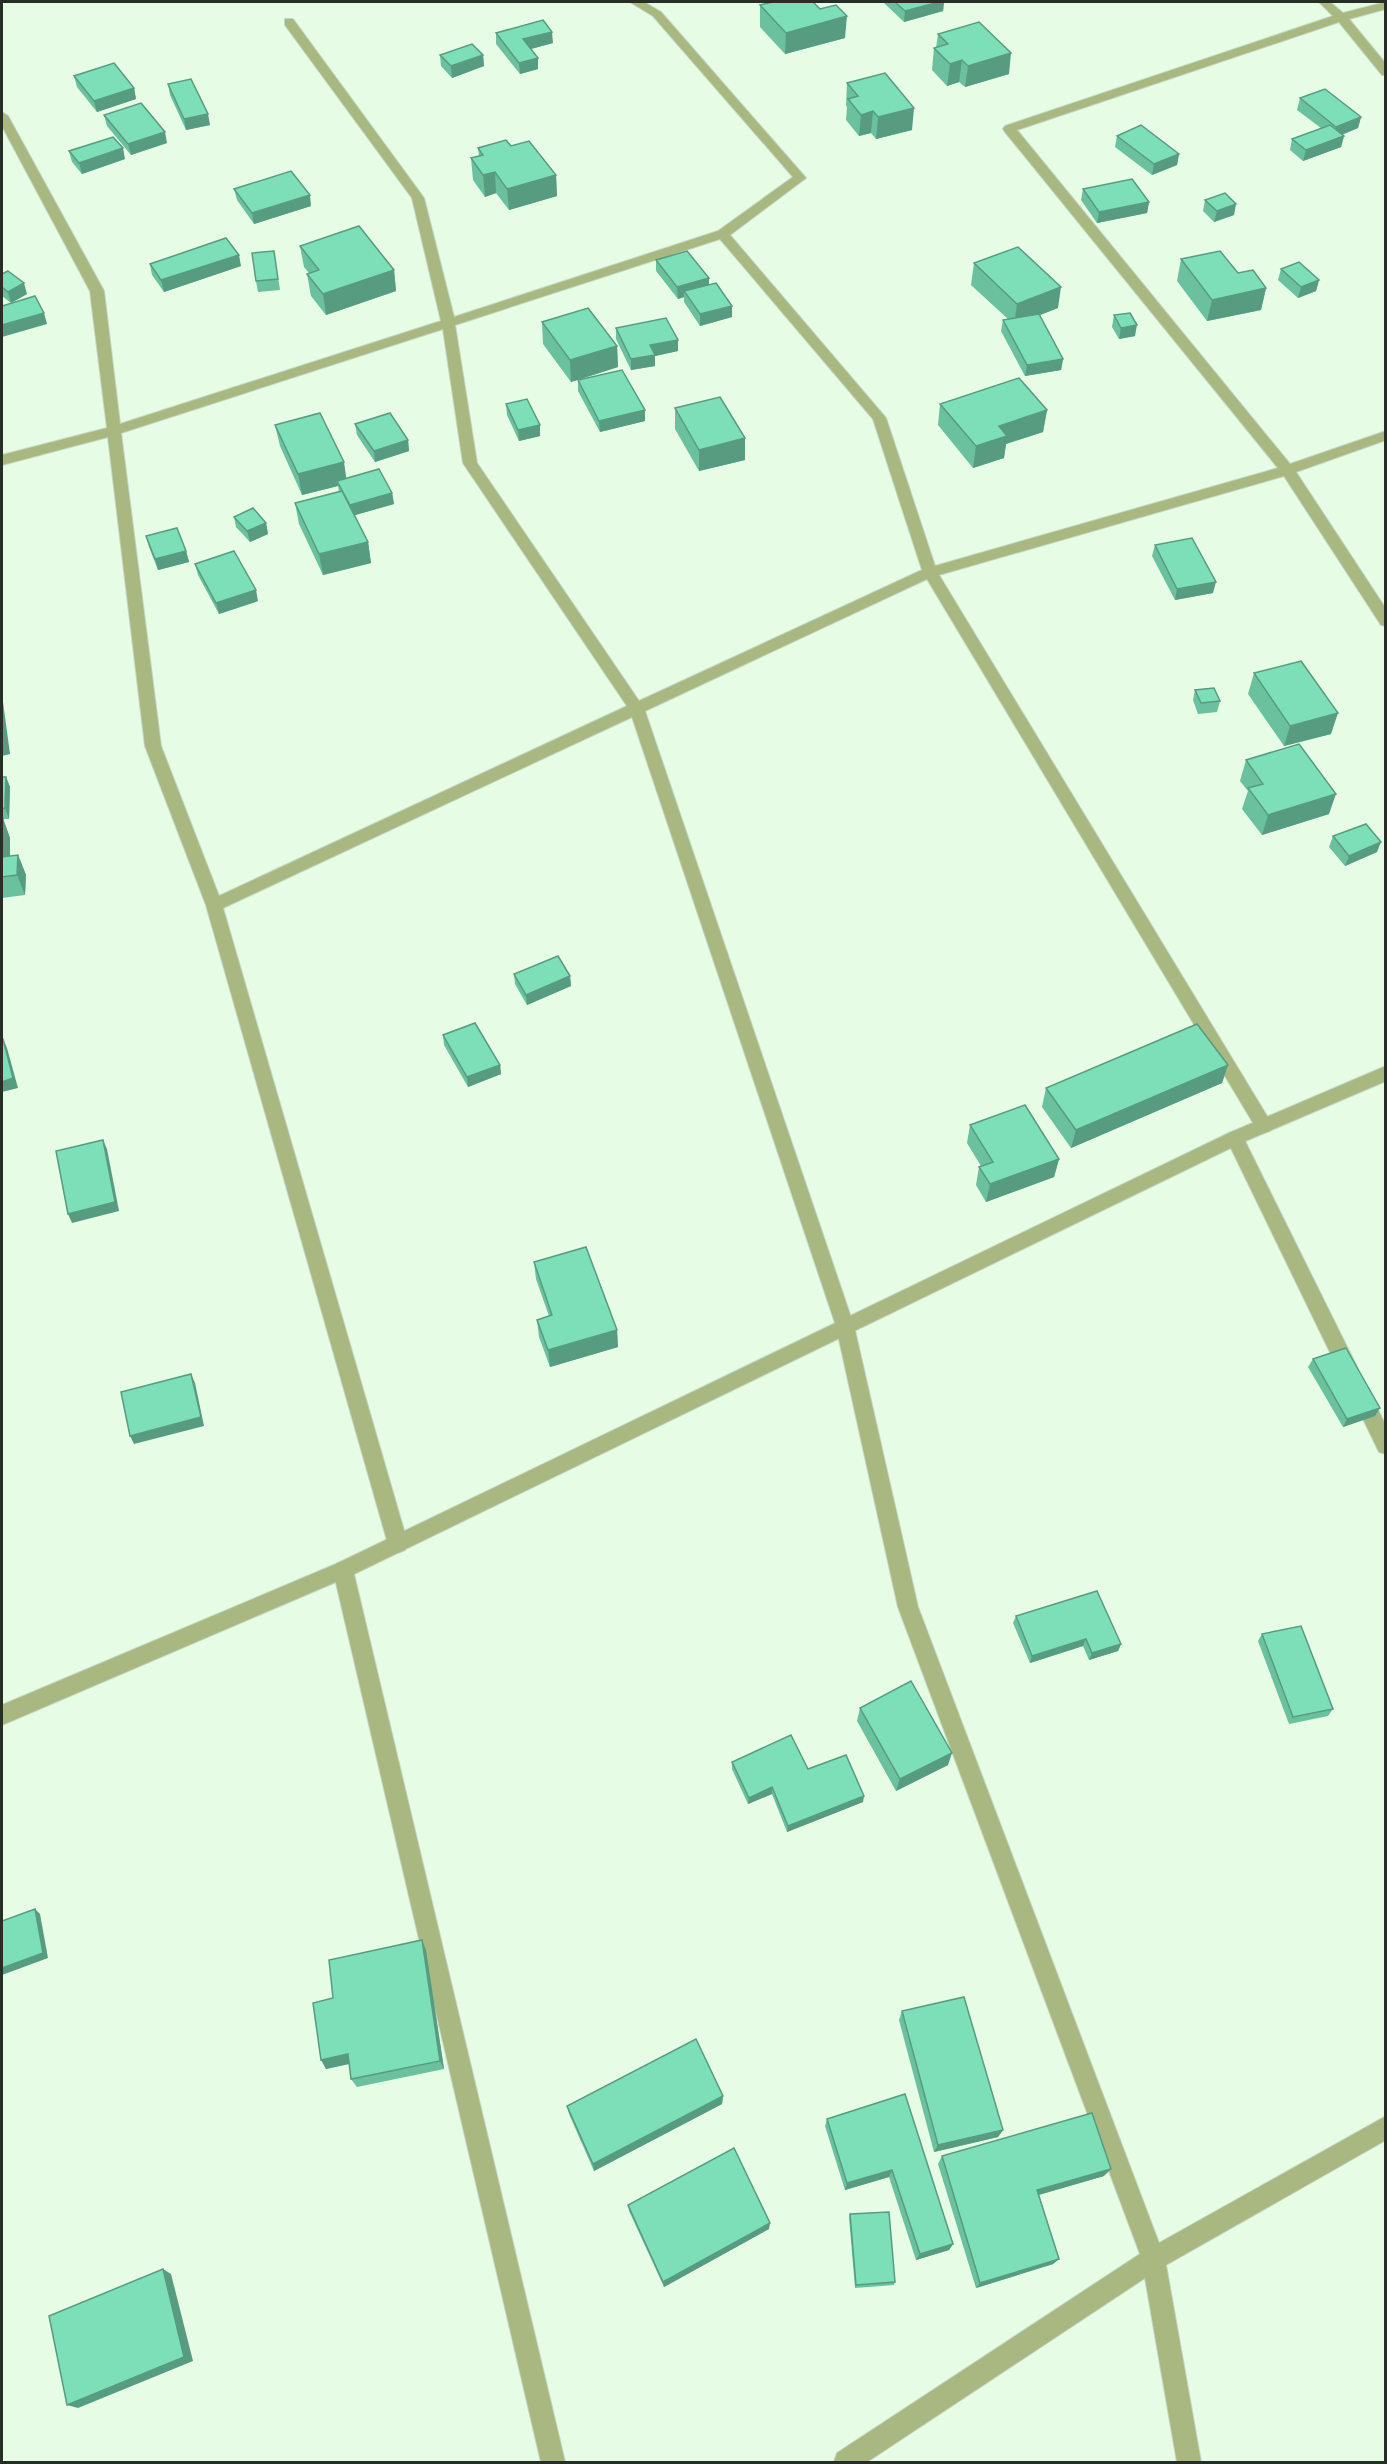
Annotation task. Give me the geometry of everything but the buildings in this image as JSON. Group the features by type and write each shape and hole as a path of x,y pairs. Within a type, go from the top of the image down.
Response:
{"street":[{"path":"2,459 114,430 723,234 800,178 657,14 636,2"},
{"path":"1324,2 1341,17 1386,72"},
{"path":"1386,5 1341,17 1009,129 1287,470 1386,621"},
{"path":"289,22 418,198 448,321 470,463 637,709 845,1326 908,1607 1153,2259 1189,2463"},
{"path":"2,116 97,291 153,746 214,905 398,1544"},
{"path":"723,234 879,418 930,572 1264,1126"},
{"path":"214,905 930,572 1287,470 1386,435"},
{"path":"2,1715 343,1570 1235,1138 1386,1073"},
{"path":"1235,1138 1386,1446"},
{"path":"343,1570 553,2463"},
{"path":"846,2463 1153,2259 1386,2127"}]}
